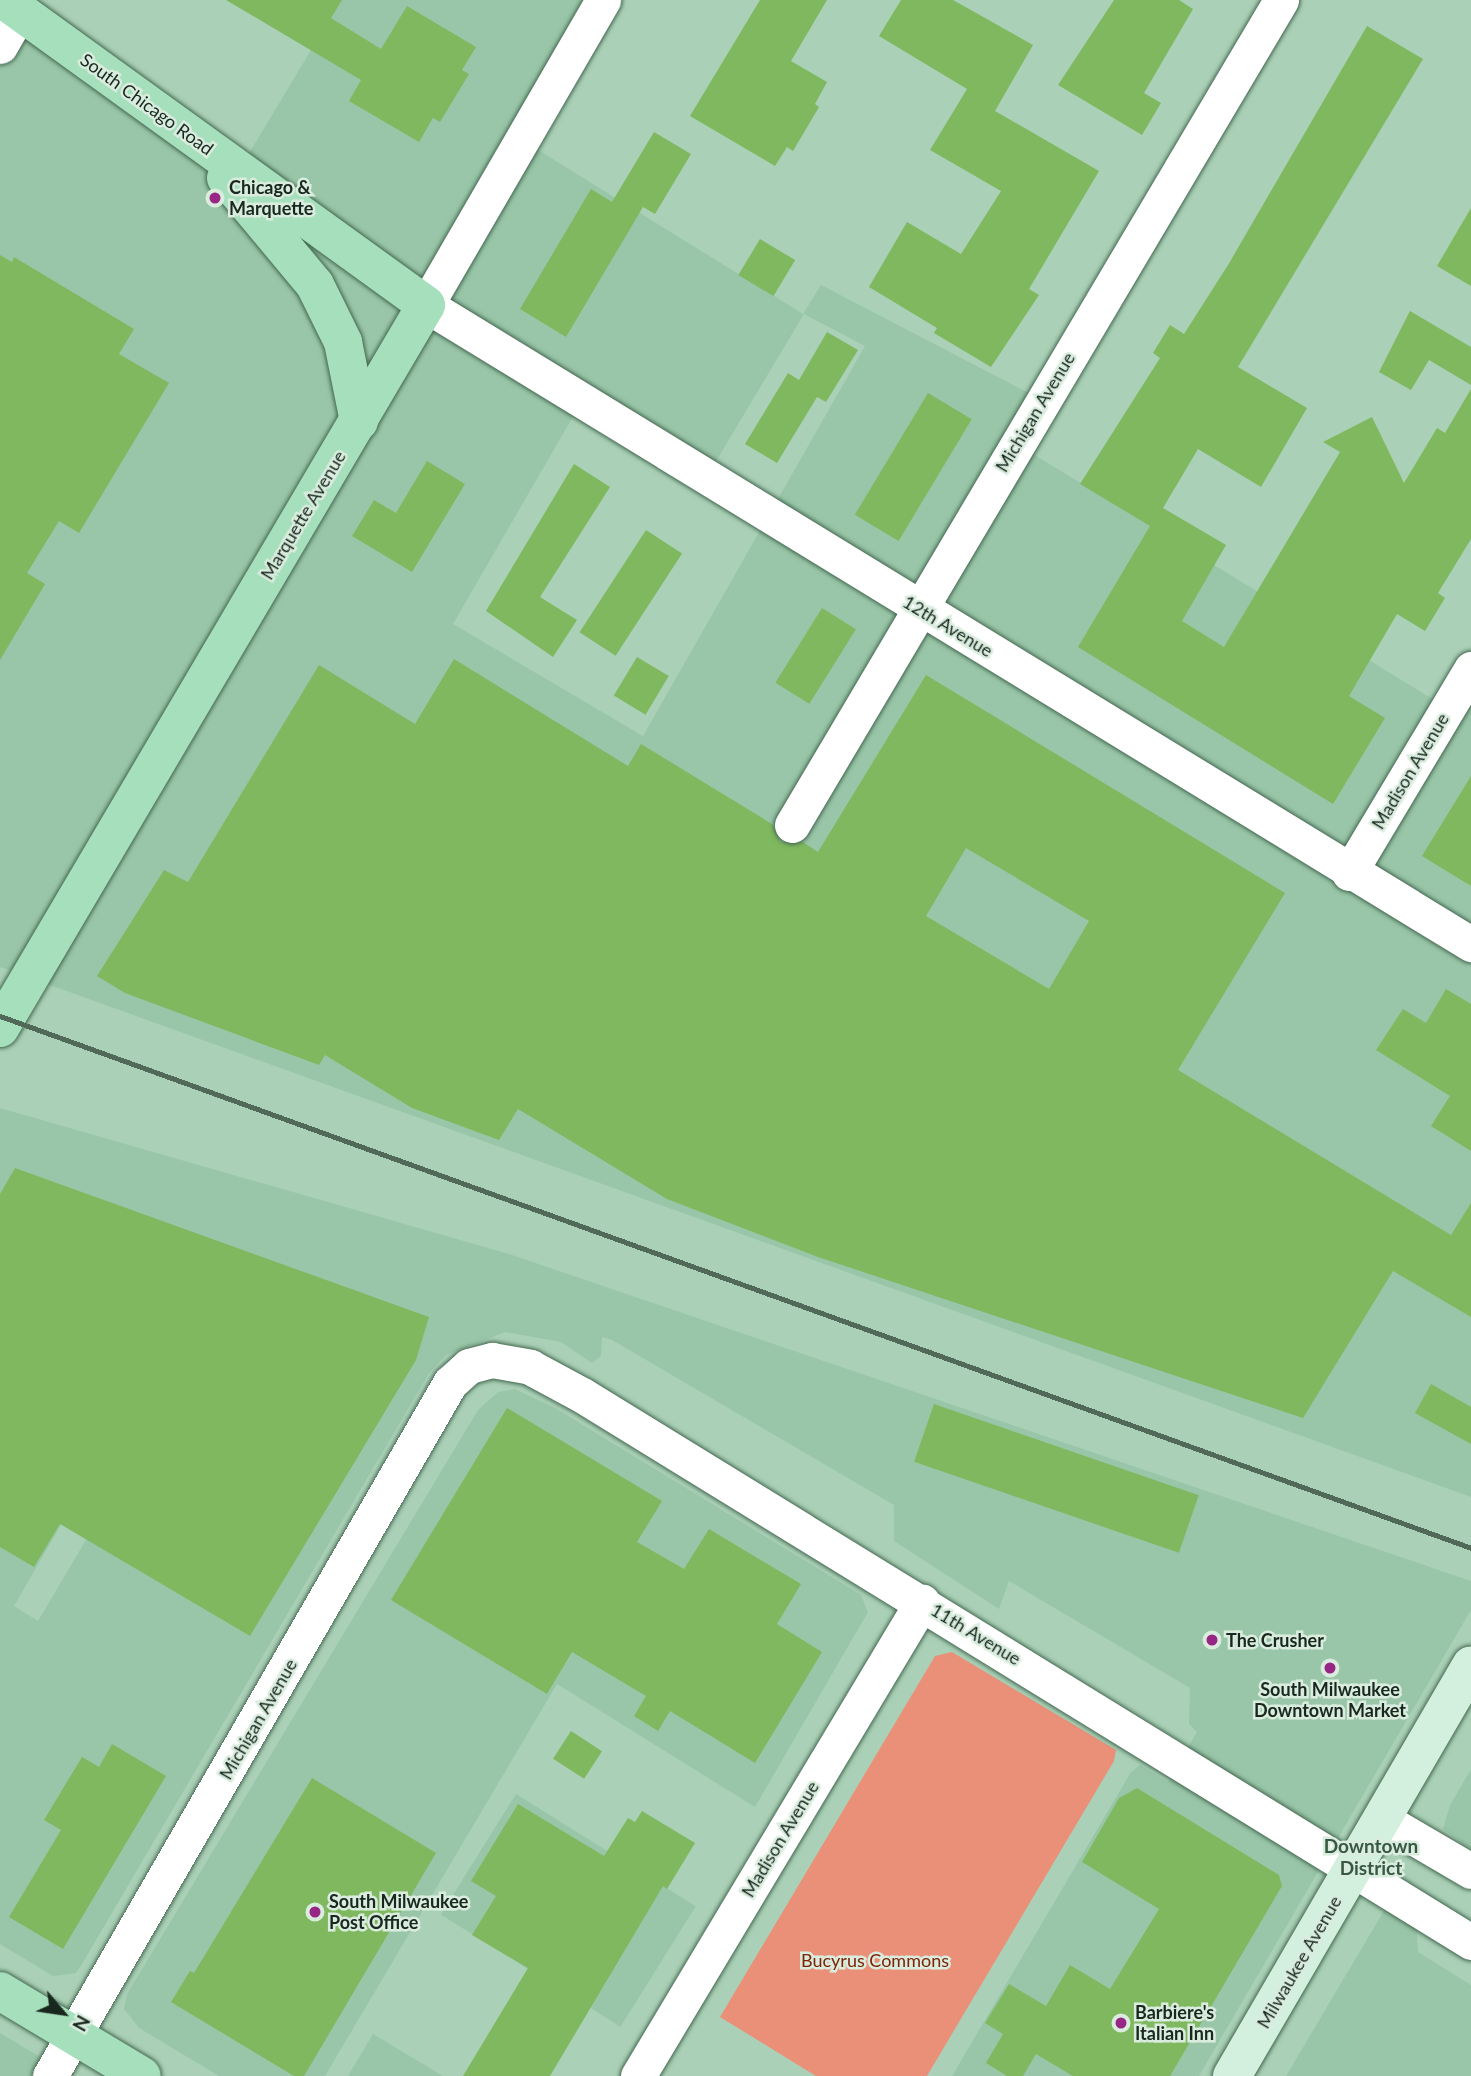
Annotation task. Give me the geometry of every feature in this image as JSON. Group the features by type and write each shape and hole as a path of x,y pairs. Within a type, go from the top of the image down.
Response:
{"main road":[{"name":"South Chicago Road","path":"12,6 426,305"},
{"path":"191,135 315,285 343,342 359,421"},
{"name":"Marquette Avenue","path":"0,1028 426,305"},
{"path":"0,1991 142,2076"}],"street":[{"name":"Marquette Avenue","path":"426,305 603,0"},
{"name":"Michigan Avenue","path":"792,825 918,608 1281,0"},
{"path":"0,46 12,6"},
{"name":"12th Avenue","path":"426,305 1349,873 1471,944"},
{"name":"Madison Avenue","path":"1349,873 1471,670"},
{"name":"11th Avenue","path":"469,1366 505,1361 554,1378 1355,1866 1471,1942"},
{"name":"Michigan Avenue","path":"51,2076 450,1383 469,1366"},
{"name":"Madison Avenue","path":"638,2076 922,1602"},
{"name":"Milwaukee Avenue","path":"1232,2076 1471,1666"},
{"path":"1382,1819 1471,1871"}],"shaded area":[{"path":"0,0 239,170 341,0 603,0 522,140 803,314 821,285 1042,400 1017,444 1447,708 1471,669 1471,1497 0,967","holes":["804,314 865,346 643,736 453,624 582,401 706,478"]},
{"path":"0,1108 509,1254 1471,1581 1471,1610 1199,2076 952,2076 1131,1772 1140,1765 1168,1782 1197,1732 1189,1724 1190,1688 1009,1581 999,1609 894,1541 894,1505 612,1340 602,1337 601,1356 592,1363 561,1342 505,1332 446,1355 429,1373 76,1973 53,1976 0,1944","holes":["99,1459 125,1474 38,1621 14,1606"]},
{"path":"515,1389 555,1408 861,1595 868,1612 755,1807 557,1684 325,2076 219,2076 139,2028 124,2009 127,1994 478,1410 498,1392"},
{"path":"1471,1769 1471,1849 1443,1829 1450,1805"},
{"path":"516,1794 696,1906 621,2027 441,1914"},
{"path":"1385,1909 1416,1922 1418,1952 1471,1985 1471,2076 1286,2076"},
{"path":"0,2033 72,2076 0,2076"},
{"path":"373,2034 443,2076 348,2076"}],"green space":[{"name":"Bucyrus Commons","path":"952,1652 1116,1750 1114,1761 927,2076 816,2076 720,2017 935,1656"}],"building":[{"path":"226,0 342,0 331,18 381,49 407,6 476,47 462,70 469,74 440,122 433,118 419,142 349,101 361,80"},
{"path":"760,0 827,0 791,61 827,82 815,104 819,107 793,151 787,147 775,166 690,116"},
{"path":"901,0 953,0 1033,45 995,111 1099,171 1029,289 1039,295 991,367 934,333 937,328 869,287 907,222 961,254 1001,191 930,150 967,89 879,36"},
{"path":"1114,0 1179,0 1193,9 1144,93 1161,103 1142,135 1058,85"},
{"path":"1367,26 1423,59 1238,367 1307,408 1261,487 1198,449 1163,508 1226,545 1182,621 1224,647 1340,452 1323,442 1372,417 1404,483 1437,428 1445,433 1471,389 1471,539 1438,593 1445,598 1425,631 1397,614 1349,696 1385,718 1333,804 1078,647 1150,526 1080,484 1160,358 1153,353 1170,325 1184,334 1228,265"},
{"path":"654,132 691,154 655,214 643,207 566,337 520,309 591,189 612,202"},
{"path":"1471,208 1471,286 1437,266"},
{"path":"760,239 795,260 774,296 738,275"},
{"path":"0,255 12,262 14,257 134,329 119,354 169,383 79,533 59,521 27,573 45,584 0,660"},
{"path":"1410,311 1471,347 1471,385 1429,360 1411,390 1379,372"},
{"path":"827,332 858,350 826,402 817,397 777,463 745,444 788,373 799,380"},
{"path":"928,393 972,419 899,541 855,515"},
{"path":"427,461 465,484 412,572 352,536 374,500 396,513"},
{"path":"574,464 610,487 540,597 577,620 553,657 486,611"},
{"path":"646,530 682,553 616,656 580,632"},
{"path":"822,608 856,629 809,704 775,683"},
{"path":"637,657 669,676 646,715 614,696"},
{"path":"454,659 628,766 641,744 772,824 781,842 803,842 818,852 926,675 1285,893 1178,1070 1451,1235 1471,1203 1471,1317 1393,1271 1303,1418 818,1257 667,1199 518,1109 499,1140 412,1108 325,1055 319,1065 125,993 97,976 164,870 188,882 319,665 415,724","holes":["966,848 1089,921 1049,989 926,916"]},
{"path":"1471,776 1471,886 1422,856"},
{"path":"1446,989 1471,1004 1471,1151 1431,1126 1450,1096 1376,1050 1403,1009 1426,1023"},
{"path":"15,1168 429,1317 416,1360 250,1636 60,1524 34,1567 0,1547 0,1194"},
{"path":"1431,1384 1471,1407 1471,1444 1415,1413"},
{"path":"934,1404 1199,1495 1179,1553 914,1462"},
{"path":"507,1408 662,1501 637,1542 684,1569 709,1529 801,1584 777,1624 822,1652 755,1763 670,1711 658,1731 634,1716 646,1696 572,1652 547,1694 391,1600"},
{"path":"571,1731 602,1751 584,1779 553,1759"},
{"path":"112,1744 166,1776 63,1949 9,1917 61,1830 44,1820 82,1757 99,1767"},
{"name":"South Milwaukee Post Office","path":"312,1778 436,1853 304,2076 294,2076 171,2002 190,1971 194,1973"},
{"path":"1137,1788 1279,1875 1282,1886 1170,2076 1073,2076 1036,2054 1023,2076 1007,2076 986,2063 1003,2034 985,2023 1009,1984 1046,2006 1070,1965 1110,1989 1159,1909 1082,1862 1119,1798"},
{"path":"518,1804 604,1856 628,1818 635,1822 642,1811 695,1843 667,1889 663,1886 550,2076 463,2076 528,1968 472,1935 496,1896 471,1881"}],"railway":[{"path":"0,1016 1471,1548"}],"place":[{"name":"Chicago & Marquette","path":"215,198"},
{"name":"The Crusher","path":"1212,1640"},
{"name":"South Milwaukee Downtown Market","path":"1330,1668"},
{"name":"South Milwaukee Post Office","path":"315,1912"},
{"name":"Barbiere's Italian Inn","path":"1121,2023"}],"district":[{"name":"Downtown District","path":"1371,1857"}]}
